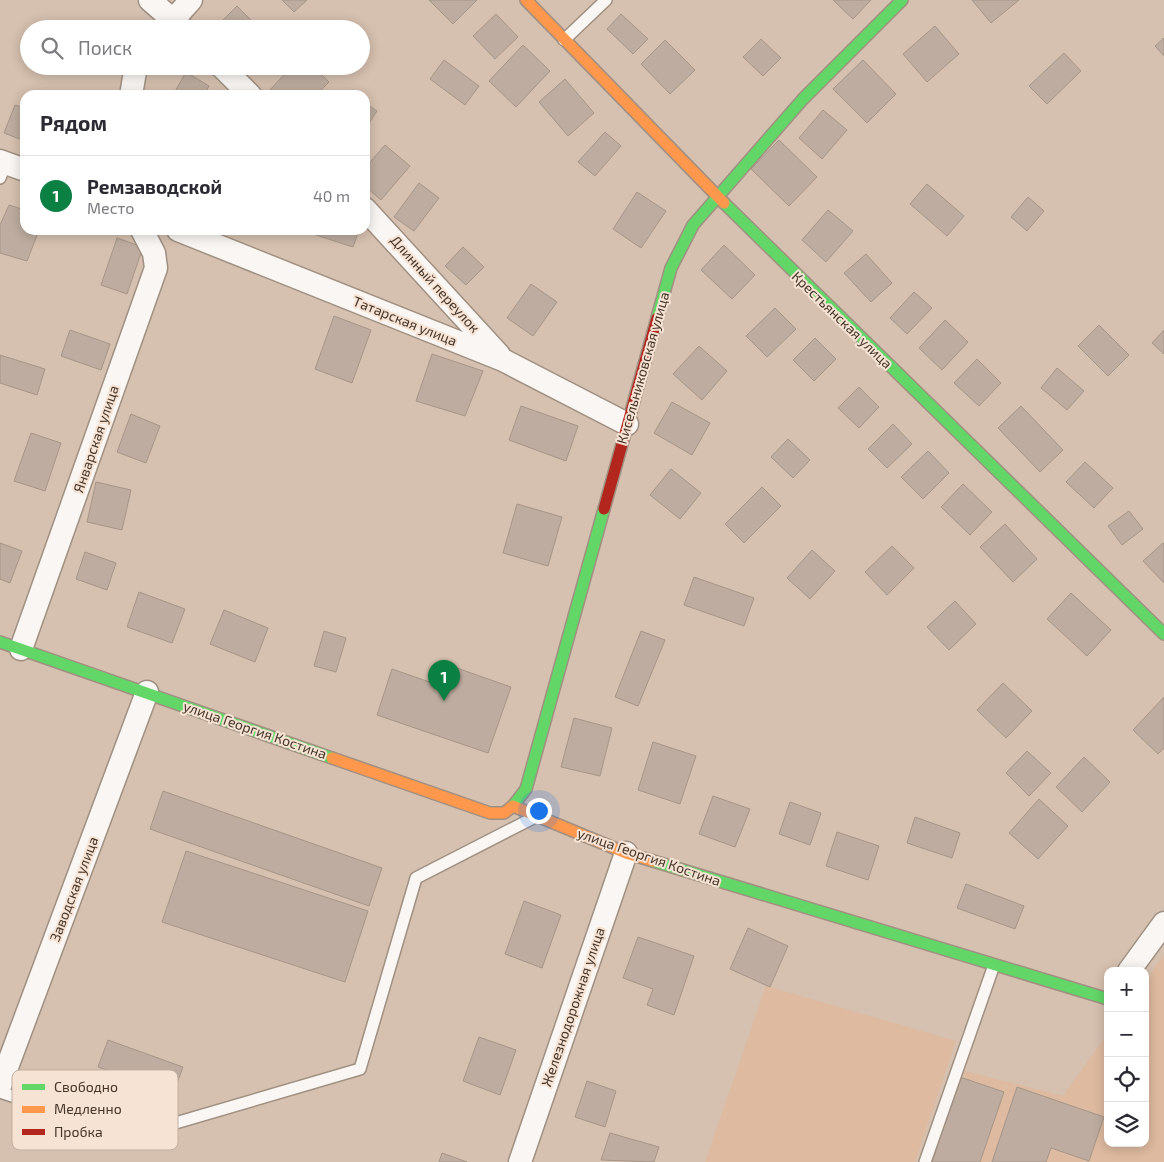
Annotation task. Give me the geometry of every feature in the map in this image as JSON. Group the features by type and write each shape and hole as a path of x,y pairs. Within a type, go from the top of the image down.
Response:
{"street":[{"path":"150,0 169,20"},
{"path":"177,20 191,0"},
{"name":"Крестьянская улица","path":"526,0 718,198 1164,634"},
{"name":"Кисельниковская улица","path":"513,806 526,789 671,268 694,225 803,99 902,0"},
{"path":"132,90 134,75"},
{"path":"230,75 245,90"},
{"name":"Длинный переулок","path":"370,214 503,360"},
{"name":"Январская улица","path":"22,649 156,268 154,253 145,235"},
{"name":"Татарская улица","path":"190,235 503,360 627,424"},
{"name":"улица Георгия Костина","path":"0,642 490,813 504,813 513,806 535,817 626,853 1104,999"},
{"name":"Заводская улица","path":"0,1086 147,692"},
{"name":"Железнодорожная улица","path":"520,1162 626,853"},
{"path":"1132,967 1164,923"}],"lane":[{"path":"564,40 606,0"},
{"path":"178,1122 360,1069 416,878 535,817"},
{"path":"925,1162 994,966"},
{"path":"0,1092 12,1096"}],"shaded area":[{"path":"1164,955 1164,1162 938,1162 965,1071 1063,1096 1104,1039 1104,1147 1149,1147 1149,976"},
{"path":"766,986 956,1041 915,1162 705,1162"}],"building":[{"path":"282,0 307,0 294,12"},
{"path":"429,0 477,0 453,24"},
{"path":"833,0 871,0 853,19"},
{"path":"972,0 1019,0 991,23"},
{"path":"237,6 251,20 223,20"},
{"path":"496,14 518,37 495,59 473,36"},
{"path":"621,14 648,39 633,54 607,29"},
{"path":"935,26 959,54 927,82 903,54"},
{"path":"1164,38 1164,56 1155,46"},
{"path":"761,39 781,58 763,76 743,57"},
{"path":"665,40 695,70 670,94 641,64"},
{"path":"523,45 550,71 516,107 489,81"},
{"path":"1064,53 1081,71 1047,104 1029,86"},
{"path":"444,60 479,86 465,105 430,79"},
{"path":"863,60 896,94 867,123 833,89"},
{"path":"184,75 191,75 209,86 207,90 176,90"},
{"path":"284,75 322,75 329,82 321,90 270,90"},
{"path":"565,79 594,113 568,136 539,102"},
{"path":"15,105 20,106 20,139 4,133"},
{"path":"370,106 377,111 370,122"},
{"path":"823,110 847,130 822,159 799,138"},
{"path":"605,132 621,146 595,176 578,162"},
{"path":"779,140 817,177 789,206 751,169"},
{"path":"385,145 410,166 381,200 370,190 370,162"},
{"path":"419,183 439,198 414,231 394,217"},
{"path":"927,184 964,216 947,236 910,204"},
{"path":"637,192 666,211 641,248 613,229"},
{"path":"1028,197 1044,211 1027,231 1011,217"},
{"path":"9,205 20,208 20,235 37,235 27,261 0,253 0,225"},
{"path":"828,210 853,231 826,262 802,240"},
{"path":"316,235 357,235 353,247"},
{"path":"117,238 143,247 127,294 101,285"},
{"path":"724,245 755,275 732,299 701,270"},
{"path":"463,247 484,267 466,285 445,266"},
{"path":"866,254 892,283 871,302 844,273"},
{"path":"531,284 557,302 533,336 507,318"},
{"path":"914,292 932,308 907,334 890,318"},
{"path":"775,308 796,329 767,357 746,336"},
{"path":"334,316 371,330 352,383 315,369"},
{"path":"945,320 968,342 942,370 919,348"},
{"path":"1099,325 1129,355 1108,376 1078,346"},
{"path":"70,330 110,344 101,370 61,356"},
{"path":"1164,330 1164,354 1152,343"},
{"path":"815,338 836,359 814,381 793,360"},
{"path":"699,346 727,371 702,400 673,374"},
{"path":"432,354 483,371 465,416 416,401"},
{"path":"0,355 45,369 37,395 0,383"},
{"path":"977,359 1001,383 979,406 954,383"},
{"path":"1057,368 1084,391 1067,410 1041,388"},
{"path":"859,387 879,407 859,428 838,408"},
{"path":"672,402 710,423 692,455 654,433"},
{"path":"521,406 578,426 566,461 509,440"},
{"path":"1021,406 1063,450 1040,472 998,428"},
{"path":"131,414 160,426 146,463 117,452"},
{"path":"893,424 912,444 887,468 868,449"},
{"path":"31,433 61,443 45,491 14,481"},
{"path":"788,439 810,460 793,478 771,457"},
{"path":"928,451 949,473 923,499 901,477"},
{"path":"1085,462 1113,488 1094,508 1066,482"},
{"path":"671,469 701,493 680,519 650,495"},
{"path":"96,482 131,490 122,530 87,522"},
{"path":"963,484 992,512 970,535 941,507"},
{"path":"762,487 781,506 744,543 725,524"},
{"path":"517,504 562,517 548,566 503,553"},
{"path":"1129,511 1143,529 1122,545 1108,526"},
{"path":"1005,524 1037,559 1013,582 980,547"},
{"path":"0,543 22,551 10,583 0,579"},
{"path":"1164,544 1164,583 1143,561"},
{"path":"892,546 914,568 887,595 865,572"},
{"path":"812,550 835,571 810,599 787,578"},
{"path":"85,552 116,563 107,590 76,579"},
{"path":"694,577 754,598 744,626 684,605"},
{"path":"139,592 185,609 172,643 127,627"},
{"path":"1071,593 1111,630 1087,656 1047,619"},
{"path":"955,601 976,624 949,650 927,627"},
{"path":"224,610 268,628 255,662 210,644"},
{"path":"324,631 346,638 336,672 314,666"},
{"path":"641,631 665,640 638,706 615,697"},
{"path":"454,667 511,687 488,753 377,715 392,669 447,688"},
{"path":"1003,683 1032,711 1006,738 977,710"},
{"path":"1164,697 1164,748 1158,754 1133,730"},
{"path":"574,718 612,728 600,776 561,767"},
{"path":"653,742 696,756 680,804 638,790"},
{"path":"1027,751 1051,773 1029,796 1006,773"},
{"path":"1084,757 1110,782 1082,812 1056,787"},
{"path":"163,791 382,868 369,906 150,829"},
{"path":"713,796 750,809 735,847 699,834"},
{"path":"1039,799 1068,826 1038,859 1009,833"},
{"path":"790,802 821,813 810,845 779,834"},
{"path":"915,817 960,833 952,858 907,843"},
{"path":"837,832 879,846 868,880 826,866"},
{"path":"186,851 368,911 345,982 162,922"},
{"path":"966,884 1024,906 1015,929 957,908"},
{"path":"524,901 561,915 542,968 505,954"},
{"path":"748,928 788,946 770,987 730,969"},
{"path":"638,937 694,956 674,1015 647,1005 653,989 623,978"},
{"path":"479,1037 516,1050 500,1095 463,1081"},
{"path":"108,1040 183,1067 178,1080 178,1070 106,1070 98,1067"},
{"path":"960,1077 1004,1092 980,1162 932,1162"},
{"path":"587,1081 616,1091 605,1127 575,1117"},
{"path":"1017,1087 1104,1117 1089,1161 1051,1148 1046,1162 992,1162"},
{"path":"610,1133 659,1147 654,1162 601,1160"},
{"path":"442,1153 467,1162 439,1162"}],"traffic: fast":[{"path":"657,318 671,268 693,225 803,99 902,0"},
{"path":"724,203 1164,634"},
{"path":"513,806 526,789 604,509"},
{"path":"0,642 332,758"},
{"path":"653,861 1104,998"}],"traffic: slow":[{"path":"526,0 724,203"},
{"path":"332,758 490,813 504,813 513,806 626,853 653,861"}],"traffic: jam":[{"path":"604,509 657,318"}],"place":[{"name":"Ремзаводской","path":"444,701"}]}
